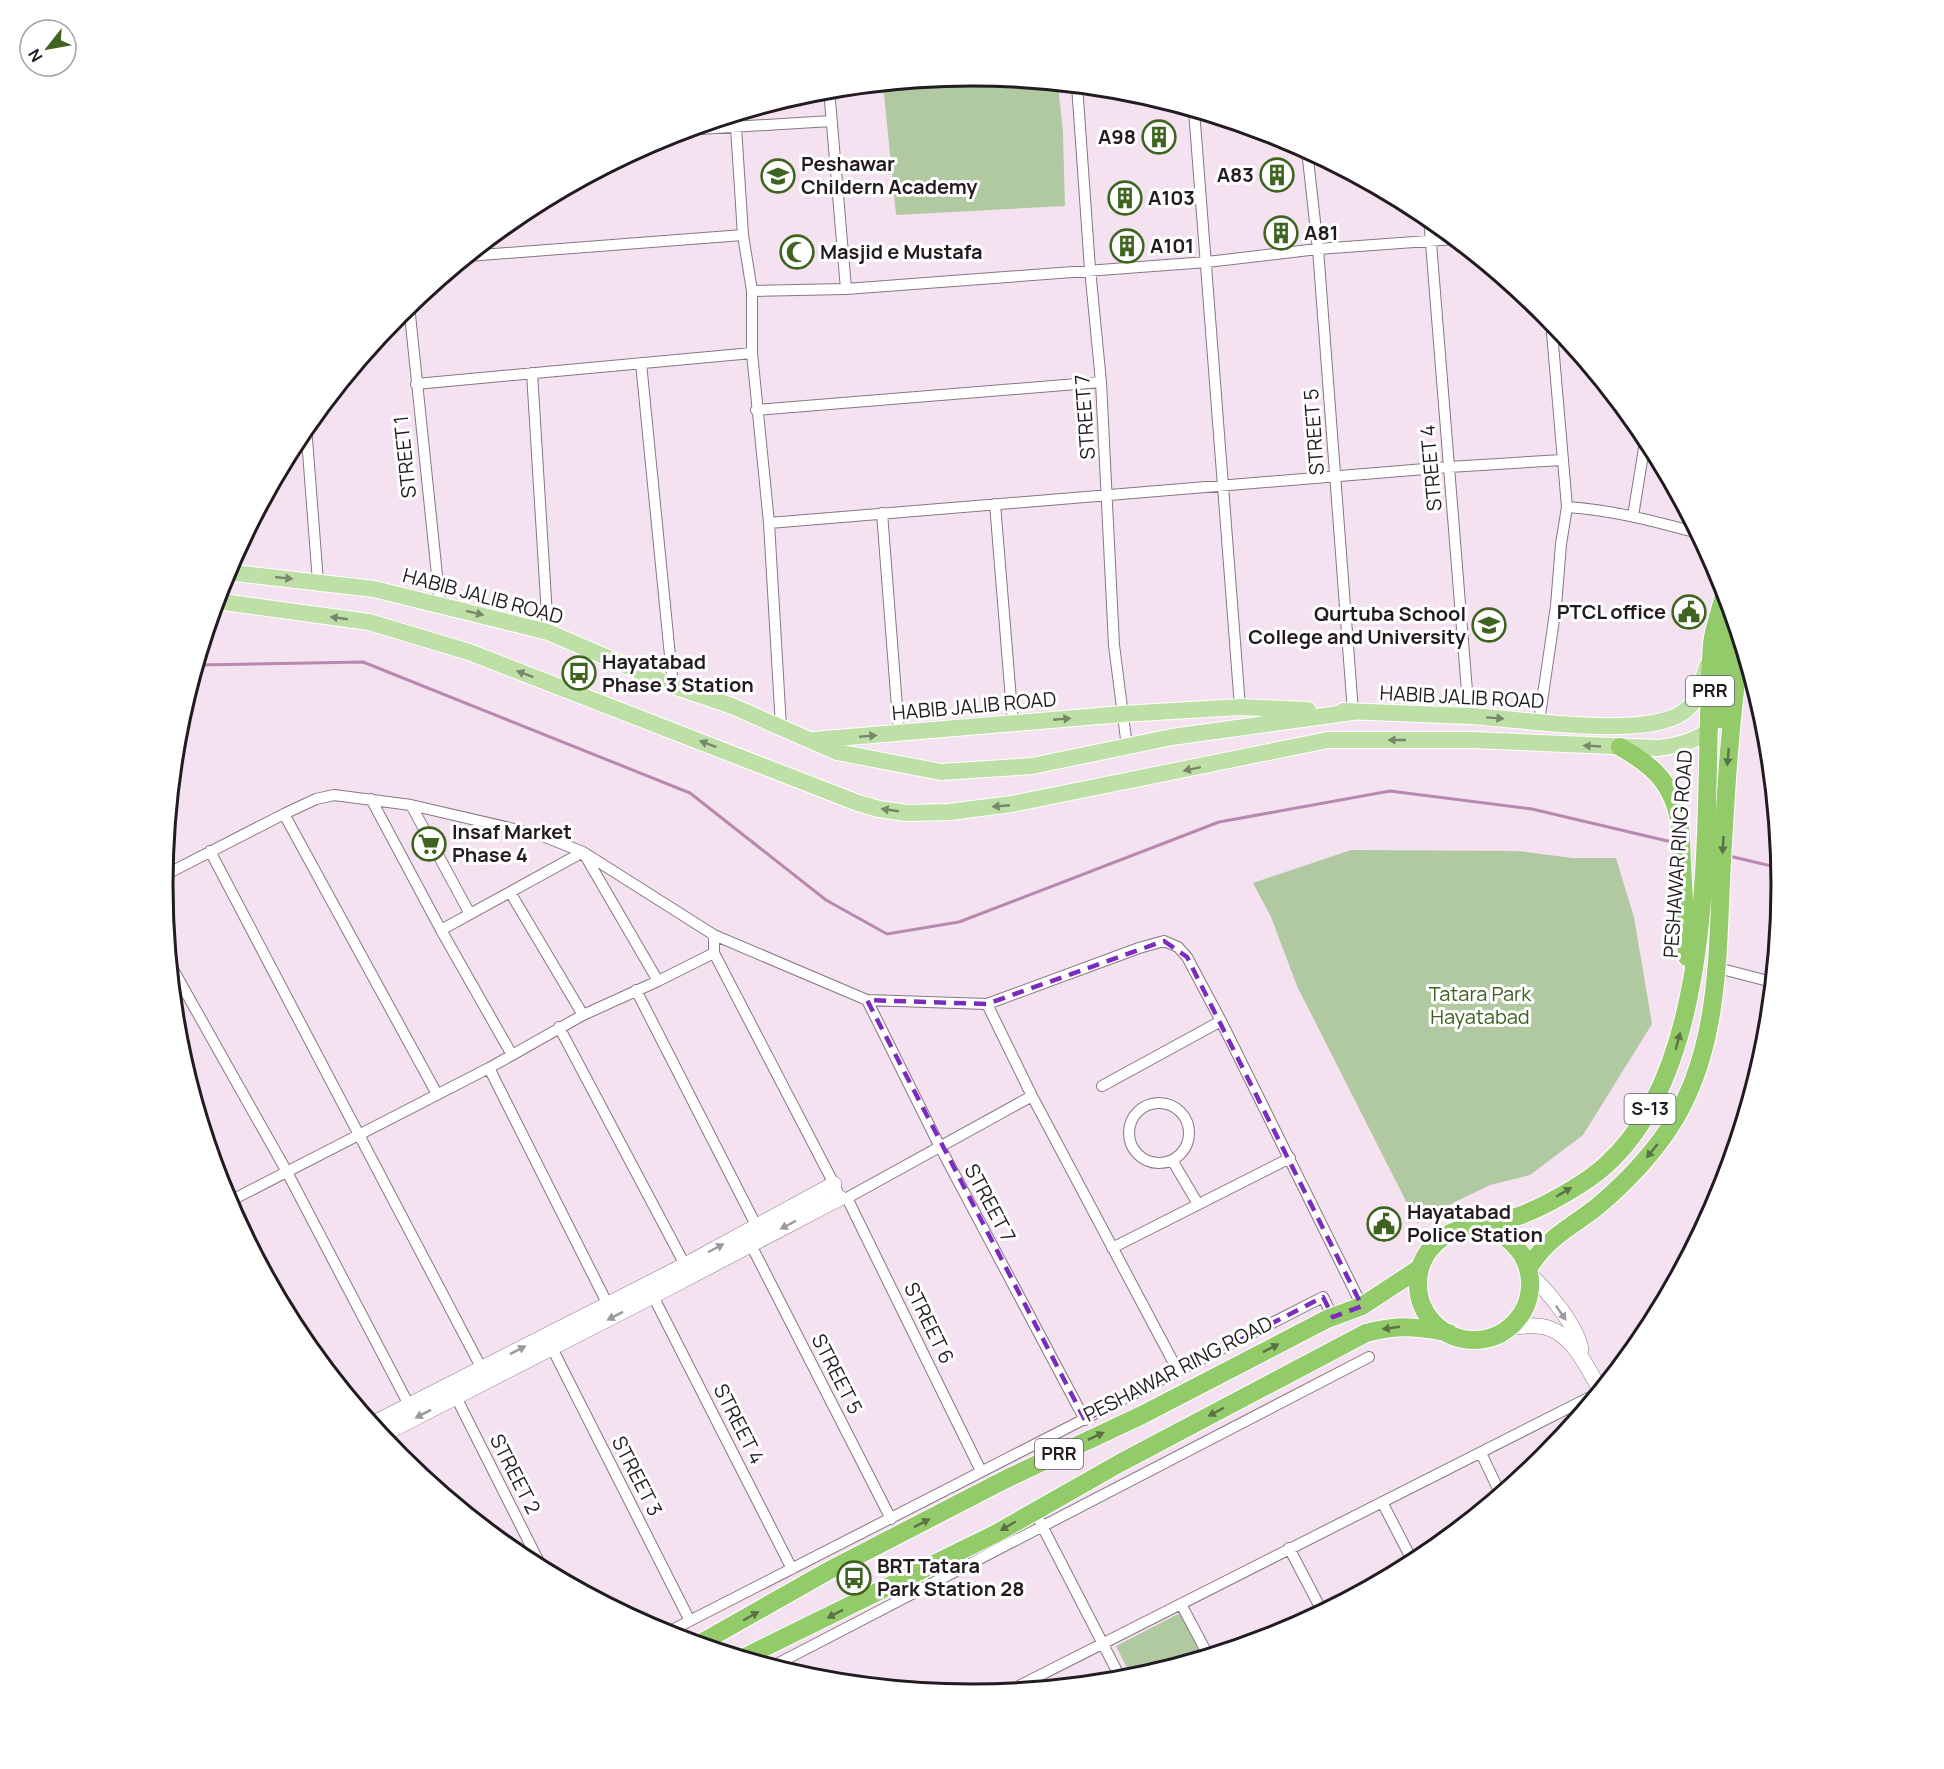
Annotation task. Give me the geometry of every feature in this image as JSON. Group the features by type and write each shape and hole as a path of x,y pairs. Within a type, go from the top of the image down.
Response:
{"highway":[{"name":"PESHAWAR RING ROAD","path":"1471,1228 1524,1214 1556,1198 1606,1166 1650,1109 1666,1077 1678,1043 1690,986 1702,896 1712,653 1714,632 1721,607"},
{"path":"1710,730 1718,722 1722,710 1725,658 1731,636"},
{"name":"PESHAWAR RING ROAD","path":"1529,1272 1540,1251 1554,1236 1597,1206 1635,1171 1669,1129 1694,1079 1703,1048 1718,968 1702,896 1726,792 1739,662"},
{"path":"1620,747 1644,762 1659,776 1669,790 1677,807 1679,824 1702,896"},
{"path":"1471,1228 1484,1228 1507,1238 1520,1252 1529,1272 1528,1299 1518,1319 1496,1336 1480,1340 1464,1339 1436,1324 1426,1312 1420,1298 1418,1283 1420,1268 1434,1244 1451,1233 1471,1228"},
{"name":"PESHAWAR RING ROAD","path":"709,1639 828,1570 1006,1479 1142,1415 1333,1317 1362,1306 1420,1268"},
{"name":"PRR","path":"755,1653 997,1533 1038,1518 1129,1458 1366,1333 1392,1327 1412,1326 1449,1333"}],"main road":[{"name":"HABIB JALIB ROAD","path":"237,573 374,589 548,632 673,686 732,706 809,740 1122,714 1240,707 1470,716 1616,726 1654,724 1665,722 1683,713 1694,702 1712,653"},
{"path":"225,602 369,622 469,652 858,803 907,813 949,812 1012,804 1328,740 1473,740 1657,748 1681,745 1710,730"},
{"path":"809,740 855,757 941,772 1032,766 1172,737 1353,712"},
{"path":"1304,718 1311,744"}],"street":[{"name":"STREET 7","path":"1078,92 1090,269 1101,382 1114,645 1127,747"},
{"path":"830,99 846,289"},
{"path":"1195,118 1225,487 1240,707"},
{"path":"714,128 831,121"},
{"path":"736,127 743,235 752,291 752,353 769,523 781,727"},
{"name":"STREET 5","path":"1309,161 1318,249 1353,712"},
{"name":"STREET 4","path":"1430,230 1470,716"},
{"path":"481,255 743,235"},
{"path":"752,291 846,289 1207,262 1318,249 1443,240"},
{"name":"STREET 1","path":"410,317 440,604"},
{"path":"1539,722 1556,606 1561,544 1567,507 1552,336"},
{"path":"416,384 752,353"},
{"path":"641,363 673,686"},
{"path":"532,374 548,632"},
{"path":"756,410 1101,382"},
{"path":"307,442 318,582"},
{"path":"1633,516 1643,453"},
{"path":"769,523 1449,467 1562,460"},
{"path":"995,504 1013,724"},
{"path":"1567,507 1599,509 1689,531"},
{"path":"882,513 899,733"},
{"path":"174,870 284,814 316,799 334,795 411,805 540,835 583,852 714,935 867,1000 987,1004 1164,941 1178,947 1187,957 1290,1158 1362,1306"},
{"path":"371,799 441,930 512,1055"},
{"path":"411,805 470,914"},
{"path":"284,814 437,1094"},
{"path":"210,851 482,1369"},
{"path":"441,930 583,852"},
{"path":"583,852 658,981"},
{"path":"510,892 583,1015"},
{"path":"237,1197 489,1068 583,1015 714,953 714,935"},
{"name":"STREET 6","path":"714,953 840,1193 981,1471"},
{"path":"1718,968 1765,980"},
{"path":"179,981 287,1172 409,1405"},
{"path":"636,990 757,1227"},
{"name":"STREET 7","path":"867,1000 940,1147 1085,1420"},
{"path":"987,1004 1032,1096 1178,1371"},
{"path":"1102,1086 1221,1022"},
{"path":"559,1028 685,1265"},
{"path":"489,1068 608,1305"},
{"path":"390,1431 552,1348 608,1305 757,1227 840,1193 940,1147 1032,1096"},
{"path":"1161,1103 1171,1106 1185,1118 1188,1137 1186,1146 1172,1160 1163,1163 1153,1162 1143,1159 1136,1152 1129,1134 1130,1124 1142,1108 1161,1103"},
{"path":"1112,1248 1290,1158"},
{"path":"1172,1160 1198,1204"},
{"path":"380,1420 482,1369 587,1322 653,1296 751,1245 840,1193"},
{"name":"STREET 5","path":"751,1245 891,1519"},
{"path":"1529,1272 1569,1323 1580,1343 1582,1356"},
{"name":"STREET 4","path":"653,1296 792,1569"},
{"path":"678,1627 1323,1297 1333,1317"},
{"path":"1509,1328 1537,1326 1549,1328 1560,1334 1582,1356 1596,1383"},
{"name":"STREET 3","path":"552,1348 690,1621"},
{"path":"784,1660 1038,1518 1369,1357"},
{"name":"STREET 2","path":"456,1397 534,1553"},
{"path":"1028,1682 1580,1402"},
{"path":"1481,1453 1497,1487"},
{"path":"1382,1502 1409,1554"},
{"path":"1038,1518 1116,1670"},
{"path":"1289,1548 1318,1604"},
{"path":"1181,1604 1204,1648"}],"highlighted area":[{"path":"1164,941 1187,957 1362,1306 1333,1317 1323,1297 1085,1420 867,1000 987,1004"}],"green space":[{"path":"972,86 1059,90 1063,132 1065,206 896,215 884,90"},
{"name":"Tatara Park Hayatabad","path":"1351,850 1519,851 1572,858 1616,858 1634,917 1652,1024 1583,1135 1530,1175 1490,1185 1417,1223 1297,986 1271,917 1253,883"},
{"path":"1182,1612 1201,1649 1127,1668 1116,1646"}],"waterway":[{"path":"204,665 363,662 690,793 826,900 887,934 959,922 1219,822 1390,791 1532,809 1676,843"},
{"path":"1729,856 1770,866"}],"place":[{"name":"A98","path":"1159,137"},
{"name":"A83","path":"1277,175"},
{"name":"Peshawar Childern Academy","path":"778,176"},
{"name":"A103","path":"1125,198"},
{"name":"A81","path":"1281,233"},
{"name":"A101","path":"1127,246"},
{"name":"Masjid e Mustafa","path":"797,252"},
{"name":"PTCL office","path":"1689,612"},
{"name":"Qurtuba School College and University","path":"1489,625"},
{"name":"Hayatabad Phase 3 Station","path":"579,673"},
{"name":"Insaf Market Phase 4","path":"429,844"},
{"name":"Hayatabad Police Station","path":"1384,1224"},
{"name":"BRT Tatara Park Station 28","path":"854,1578"}]}
